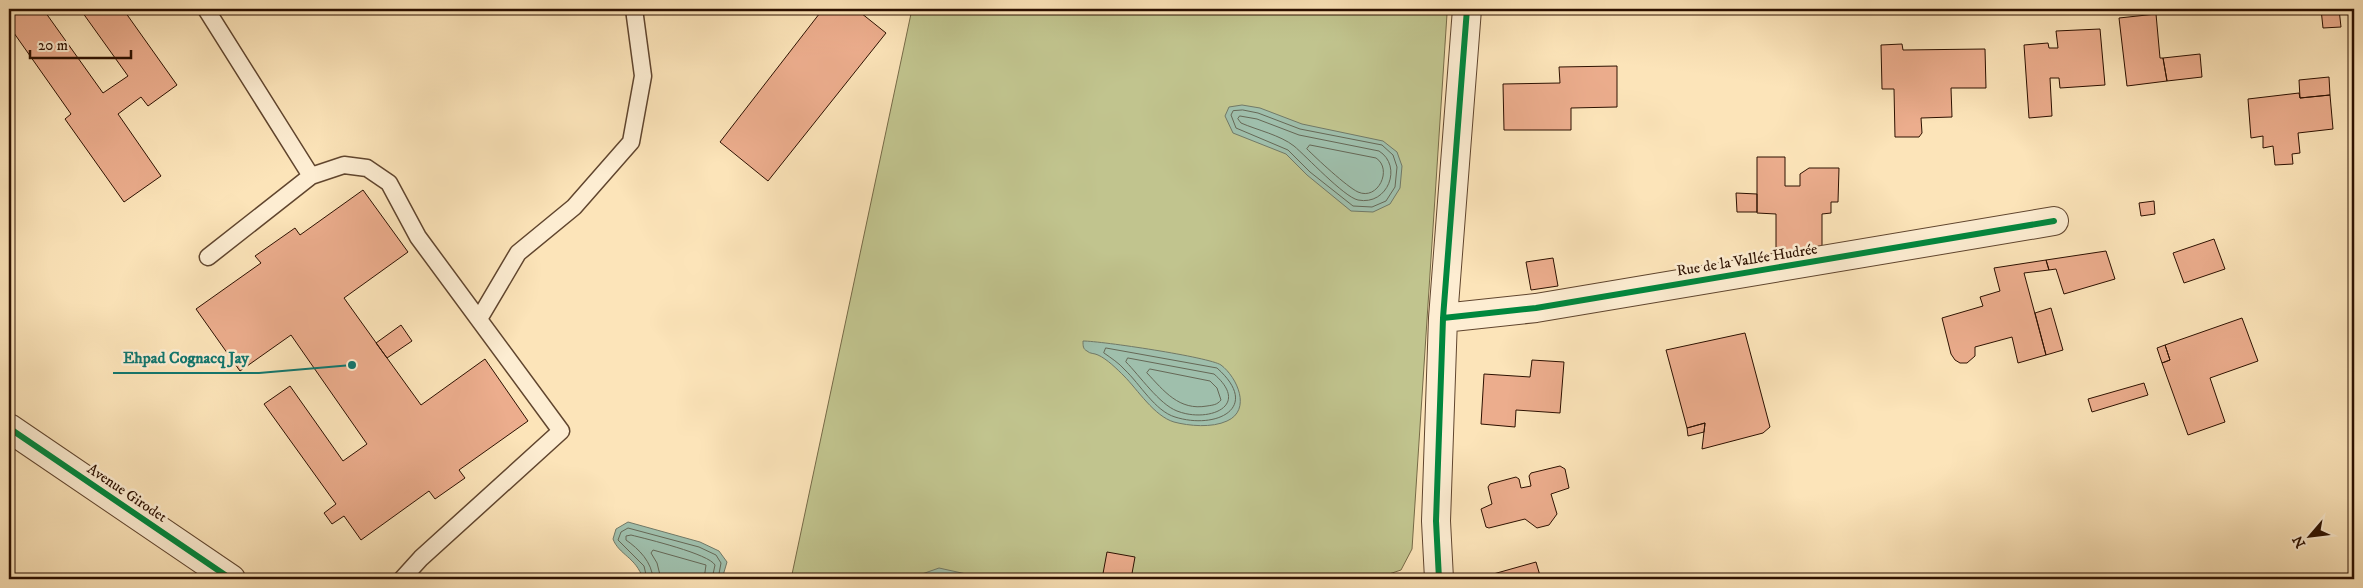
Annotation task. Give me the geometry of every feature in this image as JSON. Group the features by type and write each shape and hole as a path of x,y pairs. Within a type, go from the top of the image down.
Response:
{"street":[{"path":"1439,579 1436,521 1444,318 1467,9"},
{"name":"Rue de la Vallée Hudrée","path":"1444,318 1536,308 2054,221"},
{"name":"Avenue Girodet","path":"9,428 231,579"}],"lane":[{"path":"206,9 311,176"},
{"path":"479,319 518,253 574,207 631,142 643,76 634,9"},
{"path":"208,257 311,176 344,165 367,168 388,183 418,237 561,431 421,558 402,579"}],"green space":[{"path":"912,9 1334,9 1447,14 1412,549 1401,570 1374,579 791,579"}],"water":[{"path":"1242,105 1260,108 1302,124 1383,141 1397,152 1402,166 1400,188 1390,204 1373,212 1351,211 1307,175 1286,154 1233,133 1225,116 1229,107"},
{"path":"1083,341 1131,346 1177,354 1221,365 1227,370 1237,385 1240,402 1239,409 1235,416 1214,425 1186,425 1167,419 1147,402 1112,364 1097,354 1089,353 1083,346"},
{"path":"628,522 700,542 719,551 727,562 722,579 643,579 636,566 619,549 613,539 616,529"},
{"path":"939,568 989,579 920,579 922,574"}],"building":[{"path":"9,9 43,9 103,93 128,76 80,9 123,9 177,85 148,106 141,97 118,114 161,176 124,202 65,119 71,114 9,26"},
{"path":"823,9 856,9 886,33 768,181 720,142"},
{"path":"2321,9 2339,9 2341,27 2323,28"},
{"path":"2156,14 2160,58 2163,58 2167,81 2127,86 2119,18"},
{"path":"2100,29 2105,85 2060,88 2059,78 2050,78 2052,116 2029,118 2024,45 2048,43 2049,48 2058,48 2056,31"},
{"path":"1902,44 1903,50 1985,49 1986,88 1951,88 1952,117 1921,118 1922,133 1919,137 1895,137 1894,89 1882,89 1881,45"},
{"path":"2200,54 2202,77 2167,81 2163,58"},
{"path":"1617,66 1617,107 1571,108 1571,130 1504,130 1503,84 1560,83 1559,67"},
{"path":"2329,77 2330,95 2300,98 2299,80"},
{"path":"2299,93 2300,98 2330,95 2333,129 2298,133 2300,153 2292,154 2293,164 2275,165 2273,146 2263,148 2263,136 2251,138 2248,99"},
{"path":"1757,157 1785,157 1785,186 1800,186 1800,174 1809,168 1839,168 1838,202 1831,202 1831,213 1822,214 1822,247 1776,254 1776,214 1757,213"},
{"path":"363,190 408,252 344,298 421,405 485,359 528,421 459,470 465,478 435,499 429,491 361,540 344,516 332,524 324,513 336,504 264,404 290,386 343,461 367,444 291,335 240,371 196,309 261,263 255,256 295,228 300,235"},
{"path":"1736,193 1757,194 1757,212 1737,212"},
{"path":"2154,201 2155,214 2141,216 2139,203"},
{"path":"2214,239 2225,269 2184,283 2173,253"},
{"path":"2106,251 2115,279 2064,294 2056,269 2049,270 2046,260"},
{"path":"1553,258 1558,286 1531,290 1526,262"},
{"path":"2046,260 2049,270 2024,273 2046,355 2018,363 2012,337 1975,347 1975,356 1967,363 1960,363 1955,360 1951,354 1942,318 1983,306 1980,297 2000,291 1994,268"},
{"path":"2051,308 2063,350 2046,355 2035,313"},
{"path":"2242,318 2258,361 2210,378 2225,422 2188,435 2162,363 2170,360 2165,345"},
{"path":"401,325 412,341 387,358 376,343"},
{"path":"1745,333 1770,427 1763,433 1702,449 1705,423 1687,428 1666,350"},
{"path":"2165,345 2170,360 2162,363 2157,348"},
{"path":"1532,360 1564,362 1560,413 1516,410 1515,427 1481,424 1484,374 1530,377"},
{"path":"2144,383 2148,395 2092,412 2088,399"},
{"path":"1705,423 1704,432 1688,436 1687,428"},
{"path":"1560,466 1565,469 1569,488 1551,494 1557,514 1549,525 1537,528 1525,519 1489,528 1486,527 1481,509 1492,504 1488,487 1490,484 1516,477 1519,479 1521,488 1531,486 1529,476 1531,473"},
{"path":"1107,552 1135,557 1131,579 1102,579"},
{"path":"1536,562 1541,579 1479,578"}],"cycle path":[{"path":"1439,579 1436,521 1443,318 1467,9"},
{"path":"1443,318 1536,308 2054,221"},
{"path":"9,428 231,579"}],"place":[{"name":"Ehpad Cognacq Jay","path":"352,365"}]}
